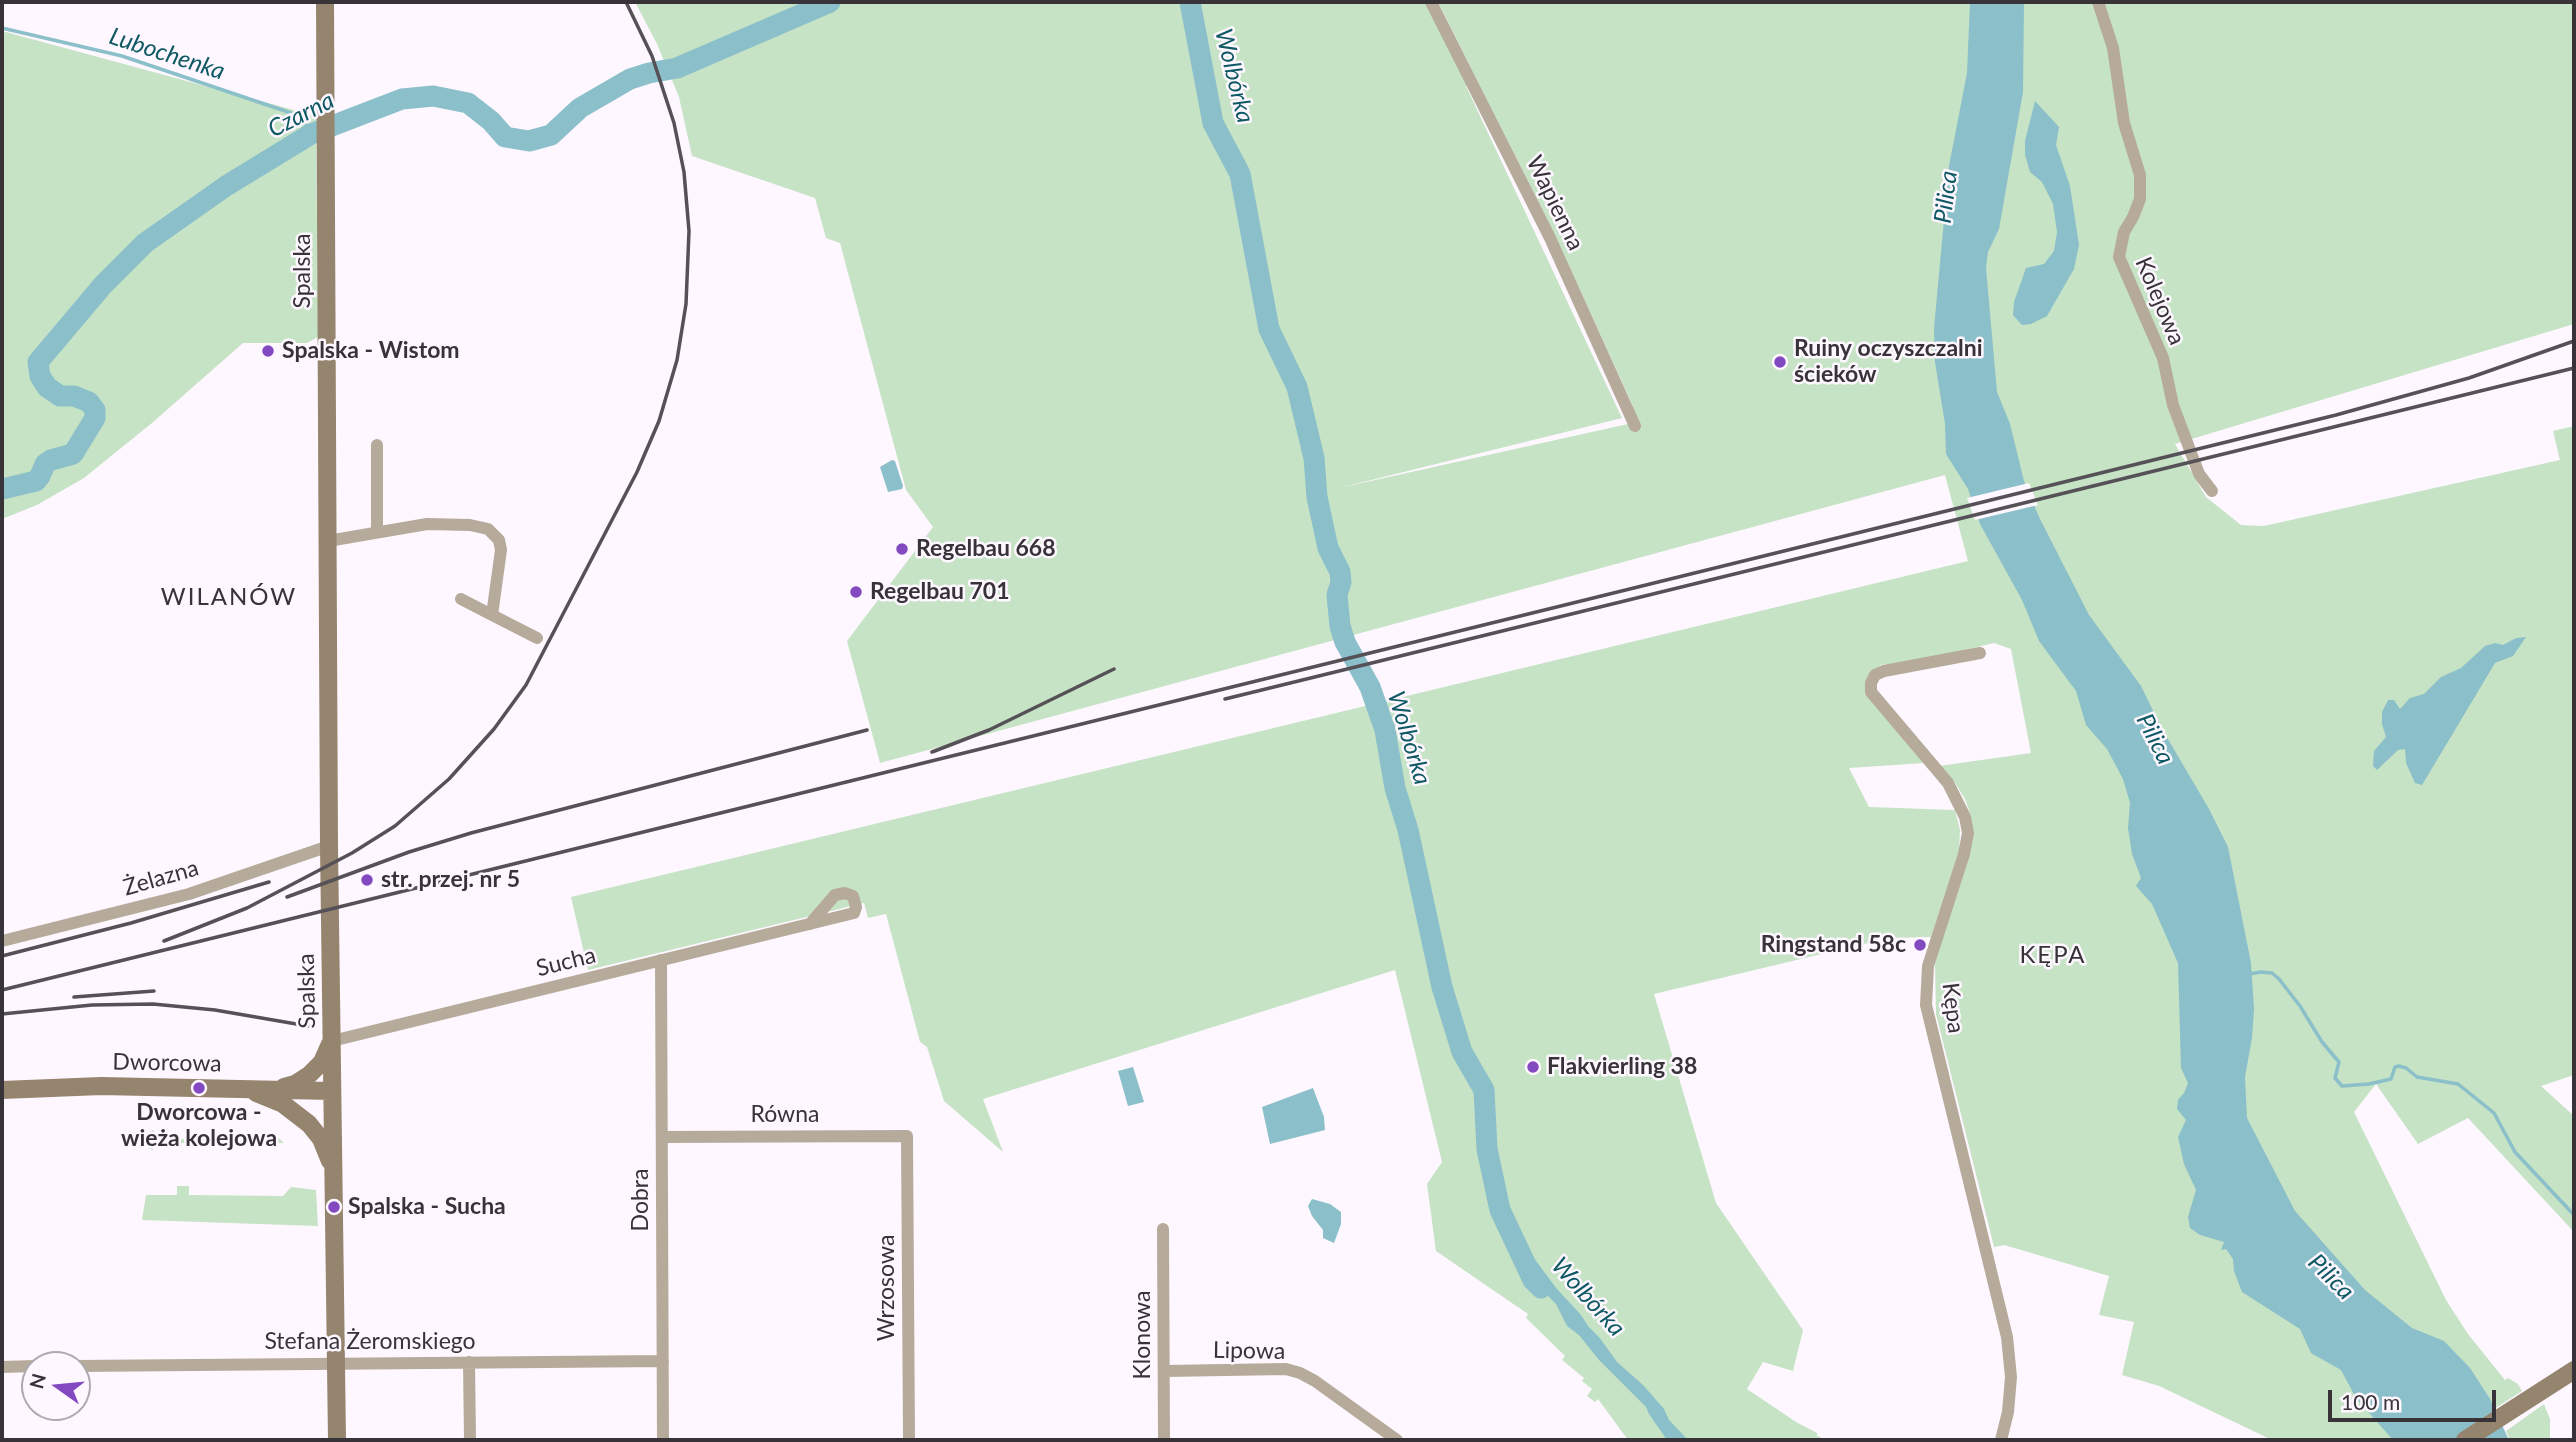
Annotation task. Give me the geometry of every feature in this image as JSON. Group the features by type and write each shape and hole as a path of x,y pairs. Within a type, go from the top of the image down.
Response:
{"street":[{"name":"Spalska","path":"325,2 329,846 337,1440"},
{"name":"Wapienna","path":"1432,2 1549,238 1635,426"},
{"name":"Kolejowa","path":"2098,2 2113,48 2124,123 2140,175 2140,199 2124,232 2119,257 2163,358 2173,405 2199,474 2212,491"},
{"path":"377,445 377,532"},
{"path":"328,541 428,524 470,525 488,529 499,540 501,550 492,615"},
{"path":"461,599 537,638"},
{"name":"Kępa","path":"1980,653 1884,671 1875,675 1871,691 1948,783 1965,817 1968,833 1964,854 1928,966 1926,1005 2007,1337 2011,1377 2008,1412 2001,1440"},
{"name":"Żelazna","path":"2,941 189,894 329,846"},
{"name":"Sucha","path":"332,1041 810,923"},
{"name":"Dobra","path":"661,960 663,1440"},
{"path":"274,1090 295,1084 309,1075 322,1062 332,1041"},
{"name":"Dworcowa","path":"2,1090 88,1086 332,1091"},
{"path":"243,1089 283,1104 299,1115 321,1139 334,1170"},
{"name":"Równa","path":"662,1137 907,1136"},
{"name":"Wrzosowa","path":"907,1136 909,1440"},
{"name":"Klonowa","path":"1163,1229 1164,1440"},
{"name":"Stefana Żeromskiego","path":"91,1366 663,1361"},
{"path":"470,1362 470,1440"},
{"path":"2,1367 21,1366"},
{"name":"Lipowa","path":"1164,1371 1286,1369 1300,1373 1396,1440"},
{"path":"2465,1440 2574,1370"}],"green space":[{"path":"635,2 1428,2 1470,85 1466,86 1622,418 1339,488 1637,422 1632,404 1555,235 1438,2 2574,2 2574,324 2175,444 2206,497 2241,525 2264,526 2560,460 2553,431 2574,426 2574,1075 2541,1086 2574,1116 2574,1232 2468,1118 2418,1144 2376,1084 2354,1112 2446,1300 2468,1334 2505,1380 2508,1378 2518,1384 2522,1391 2446,1440 2272,1440 2159,1386 2122,1375 2134,1322 2099,1315 2109,1276 2004,1245 1994,1247 1936,1014 1935,964 1971,816 1954,781 1939,766 2031,753 2011,649 1994,643 1922,660 1881,665 1866,682 1924,763 1849,768 1869,807 1955,810 1960,830 1959,852 1931,937 1889,938 1654,994 1716,1203 1803,1330 1793,1371 1763,1362 1747,1389 1827,1440 1628,1440 1598,1399 1595,1402 1587,1396 1592,1389 1582,1381 1584,1378 1562,1360 1565,1356 1526,1318 1528,1314 1436,1251 1427,1184 1442,1162 1395,970 983,1099 1003,1152 944,1101 927,1047 920,1042 886,914 868,918 864,903 588,970 571,897 1968,561 1945,475 880,763 847,641 933,527 906,490 840,243 826,238 815,198 692,156 679,97 657,44"},
{"path":"2,31 316,116 318,337 307,343 243,343 84,478 37,505 2,519"},
{"path":"154,1130 154,1139 262,1140 268,1133 273,1133 284,1143 154,1143 153,1150 149,1149 145,1141 149,1132"},
{"path":"177,1186 189,1186 189,1195 283,1196 291,1187 316,1190 318,1226 142,1220 146,1195 177,1195"},
{"path":"2544,1404 2550,1419 2550,1440 2510,1440 2506,1431"}],"water":[{"name":"Pilica","path":"1970,2 2024,2 2023,92 1999,229 1988,252 1986,268 1997,392 2010,424 2024,481 2039,517 2089,615 2141,686 2228,847 2251,963 2254,1009 2245,1077 2247,1118 2295,1211 2365,1290 2412,1328 2444,1341 2470,1368 2490,1399 2509,1440 2393,1440 2356,1398 2341,1370 2311,1353 2300,1329 2242,1292 2234,1271 2233,1259 2226,1249 2221,1250 2224,1242 2200,1235 2190,1228 2188,1217 2196,1190 2184,1164 2178,1137 2186,1120 2177,1109 2178,1100 2188,1083 2181,1068 2178,963 2152,904 2136,886 2141,878 2132,854 2128,828 2130,803 2123,779 2107,749 2086,725 2076,691 2039,641 2022,600 1980,524 1968,489 1946,454 1945,424 1935,362 1934,328 1949,166 1967,73"},
{"path":"2035,101 2059,127 2056,145 2070,186 2079,245 2074,269 2047,316 2031,324 2022,325 2013,315 2014,302 2026,268 2044,264 2054,251 2057,232 2053,204 2042,182 2030,172 2025,155 2025,141"},
{"path":"895,461 903,486 902,489 888,492 880,467"},
{"path":"2526,637 2513,656 2495,663 2422,785 2415,783 2406,763 2405,749 2398,750 2377,770 2373,766 2374,751 2386,737 2382,712 2388,700 2394,700 2400,709 2410,698 2424,694 2441,677 2461,668 2485,646 2495,643 2503,645 2516,638"},
{"path":"1133,1067 1144,1102 1128,1106 1118,1071"},
{"path":"1313,1088 1324,1117 1325,1130 1270,1144 1262,1107"},
{"path":"1312,1199 1330,1204 1341,1212 1341,1224 1334,1243 1323,1238 1323,1230 1312,1216 1308,1206"},
{"path":"1533,1257 1617,1362 1643,1385 1688,1440 1667,1440 1646,1407 1599,1360 1579,1335 1567,1326 1556,1304 1539,1287 1528,1282 1522,1270"}],"pier":[{"path":"2029,483 2038,505 1975,520 1967,498"}],"waterway":[{"name":"Lubochenka","path":"2,489 36,481 45,464 73,454 95,418 95,410 89,402 74,396 60,396 47,387 40,376 38,362 103,285 145,243 226,186 311,134 402,99 433,96 468,103 491,121 505,137 529,141 551,135 580,108 630,79 677,68 830,2"},
{"name":"Wolbórka","path":"1190,2 1213,123 1240,174 1269,329 1297,387 1314,458 1317,497 1328,548 1340,572 1341,582 1337,595 1340,626 1345,642 1370,687 1385,730 1395,788 1408,830 1442,987 1462,1052 1484,1090 1487,1149 1500,1210 1533,1280 1541,1288"},
{"name":"Lubochenka","path":"2,28 122,56 300,116 311,134"},
{"path":"2249,974 2272,973 2279,979 2339,1062 2335,1078 2342,1086 2391,1079 2395,1067 2399,1066 2417,1077 2458,1084 2494,1113 2515,1152 2574,1215"}],"railway":[{"path":"164,941 247,908 352,853 395,826 449,779 494,729 526,685 637,472 659,421 677,360 686,304 689,231 684,172 674,123 652,56 626,2"},
{"path":"2,990 2336,415 2469,378 2574,341"},
{"path":"1225,699 2574,368"},
{"path":"932,752 989,730 1114,669"},
{"path":"287,897 409,852 471,833 867,730"},
{"path":"2,956 131,923 269,882"},
{"path":"74,997 154,991"},
{"path":"2,1014 92,1005 153,1004 215,1010 308,1026"}],"place":[{"name":"Spalska - Wistom","path":"268,351"},
{"name":"Ruiny oczyszczalni ścieków","path":"1780,362"},
{"name":"Regelbau 668","path":"902,549"},
{"name":"Regelbau 701","path":"856,592"},
{"name":"str. przej. nr 5","path":"367,880"},
{"name":"Ringstand 58c","path":"1920,945"},
{"name":"Flakvierling 38","path":"1533,1067"},
{"name":"Dworcowa - wieża kolejowa","path":"199,1088"},
{"name":"Spalska - Sucha","path":"334,1207"}],"district":[{"name":"WILANÓW","path":"229,597"},
{"name":"KĘPA","path":"2053,955"}],"water label":[{"name":"Czarna","path":"301,115"}]}
